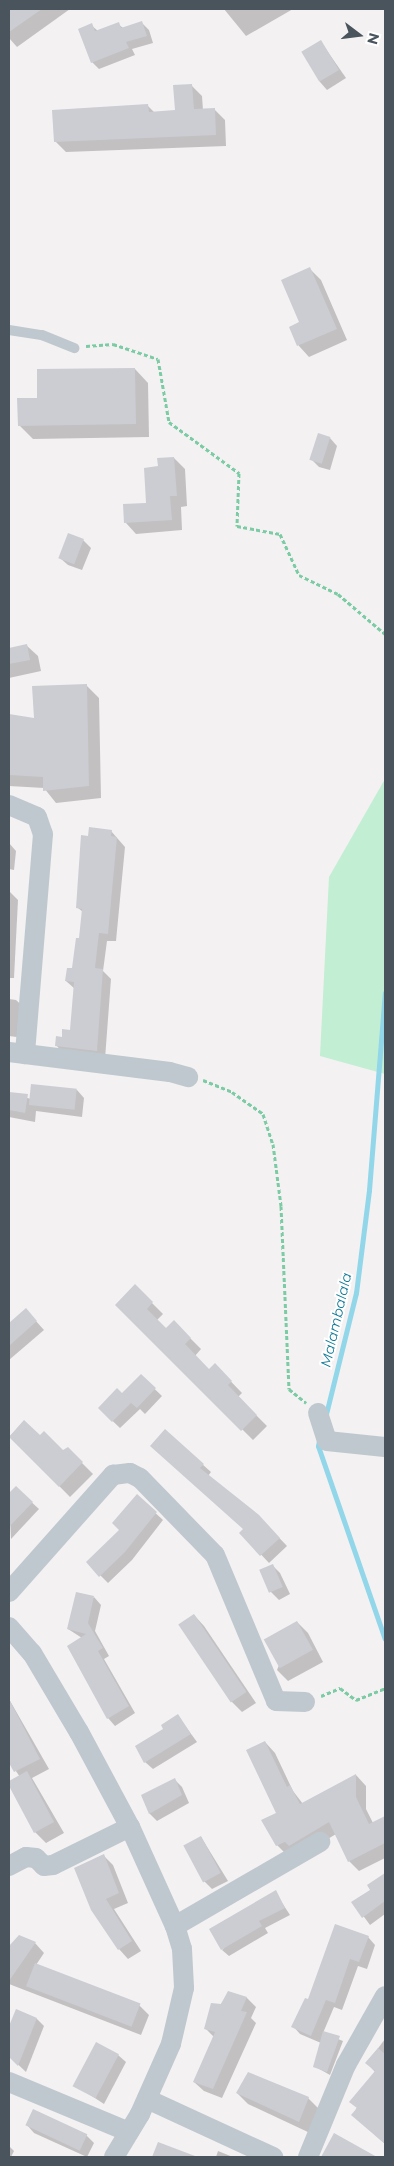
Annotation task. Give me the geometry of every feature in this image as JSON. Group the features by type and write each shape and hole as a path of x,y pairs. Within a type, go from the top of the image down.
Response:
{"street":[{"path":"9,805 37,816 43,834 17,1053 188,1077"},
{"path":"318,1413 327,1441 385,1447"},
{"path":"9,1592 113,1475 130,1473 140,1478 214,1555 276,1700 305,1702"},
{"path":"9,1627 32,1653 130,1827 175,1926 182,1949 184,1988 172,2044 147,2100 114,2157"},
{"path":"9,1866 26,1857 36,1858 44,1866 53,1865 130,1827"},
{"path":"175,1926 320,1842"},
{"path":"308,2157 352,2051 385,1996"},
{"path":"9,2082 129,2132"},
{"path":"147,2100 273,2157"}],"lane":[{"path":"9,330 42,335 75,348"}],"path":[{"path":"75,348 113,344 158,359 169,422 240,473 237,526 280,534 299,575 338,594 385,634"},
{"path":"188,1077 213,1082 262,1114 273,1144 281,1206 289,1389 318,1413"},
{"path":"305,1702 340,1688 356,1700 385,1688"}],"green space":[{"path":"385,779 385,1074 320,1056 329,877"}],"building":[{"path":"9,9 42,9 9,32"},
{"path":"142,21 147,36 126,42 129,48 91,63 78,29 92,23 95,31 119,22 121,28"},
{"path":"321,40 339,70 319,82 301,52"},
{"path":"192,84 194,109 215,108 216,135 54,142 52,110 148,104 149,112 175,110 173,85"},
{"path":"310,267 337,329 297,346 289,327 299,322 281,280"},
{"path":"135,368 136,424 18,426 17,398 37,398 37,369"},
{"path":"318,433 330,437 322,464 309,460"},
{"path":"174,457 177,496 170,496 172,520 124,523 123,504 146,503 144,468 158,466 157,458"},
{"path":"68,533 84,539 74,564 58,558"},
{"path":"27,644 30,660 9,664 9,648"},
{"path":"87,684 89,786 43,791 43,777 9,775 9,714 34,718 32,686"},
{"path":"89,827 112,830 111,836 117,837 108,934 99,933 95,968 103,969 97,1051 55,1046 56,1036 62,1037 62,1029 70,1030 74,982 65,981 67,968 72,968 76,938 79,938 82,909 76,908 81,835 88,836"},
{"path":"31,1084 77,1089 75,1110 29,1105"},
{"path":"9,1092 28,1094 25,1113 9,1110"},
{"path":"135,1284 153,1302 147,1309 166,1328 174,1320 191,1338 185,1344 209,1369 215,1363 232,1381 228,1385 257,1415 241,1431 115,1305"},
{"path":"26,1308 37,1321 9,1346 9,1323"},
{"path":"141,1374 156,1388 137,1408 131,1403 112,1422 98,1408 117,1388 122,1393"},
{"path":"24,1420 40,1435 44,1431 63,1450 68,1447 83,1462 59,1487 9,1437"},
{"path":"165,1429 204,1464 200,1468 259,1515 280,1538 260,1556 239,1533 243,1529 150,1446"},
{"path":"16,1486 33,1502 9,1527 9,1493"},
{"path":"137,1494 157,1512 125,1552 99,1577 86,1562 119,1530 112,1523"},
{"path":"273,1564 283,1587 269,1593 259,1570"},
{"path":"76,1592 94,1596 88,1623 103,1648 98,1651 129,1706 107,1719 67,1646 86,1634 67,1629"},
{"path":"194,1614 247,1692 231,1703 178,1625"},
{"path":"297,1621 313,1650 280,1668 264,1639"},
{"path":"9,1699 40,1759 14,1772 9,1763"},
{"path":"178,1714 191,1734 144,1763 135,1746 163,1729 161,1725"},
{"path":"265,1741 287,1787 290,1785 300,1804 356,1774 356,1797 369,1824 385,1816 385,1843 348,1862 329,1822 289,1846 285,1842 276,1846 261,1820 276,1813 246,1750"},
{"path":"27,1771 54,1822 34,1833 9,1786 9,1781"},
{"path":"175,1778 182,1795 149,1814 141,1795"},
{"path":"201,1836 221,1873 203,1882 183,1845"},
{"path":"104,1854 119,1893 106,1899 132,1941 118,1950 91,1910 74,1868"},
{"path":"385,1873 385,1901 362,1918 351,1902 370,1890 367,1885"},
{"path":"276,1890 285,1908 259,1921 262,1926 221,1950 209,1929"},
{"path":"335,1924 369,1936 359,1962 350,1959 335,2003 326,2000 311,2036 291,2027 305,1998 308,1999"},
{"path":"19,1935 36,1942 9,1981 9,1946"},
{"path":"35,1963 140,2003 132,2027 26,1986"},
{"path":"228,1991 247,1997 241,2011 247,2012 213,2089 193,2082 215,2032 204,2029 211,2003 221,2004"},
{"path":"16,2009 37,2018 18,2066 9,2057 9,2026"},
{"path":"323,2031 340,2036 327,2072 313,2067"},
{"path":"96,2042 119,2054 95,2098 73,2086"},
{"path":"378,2048 385,2054 385,2144 351,2115 357,2108 349,2102 375,2071 365,2063"},
{"path":"248,2072 309,2097 299,2122 236,2093"},
{"path":"33,2109 87,2134 80,2151 25,2125"},
{"path":"334,2133 377,2157 321,2157"},
{"path":"158,2142 195,2156 195,2157 152,2157"}],"waterway":[{"name":"Malambalala","path":"326,1414 356,1293 369,1190 385,993"},
{"name":"Malambalala","path":"319,1440 318,1446 385,1639"}]}
